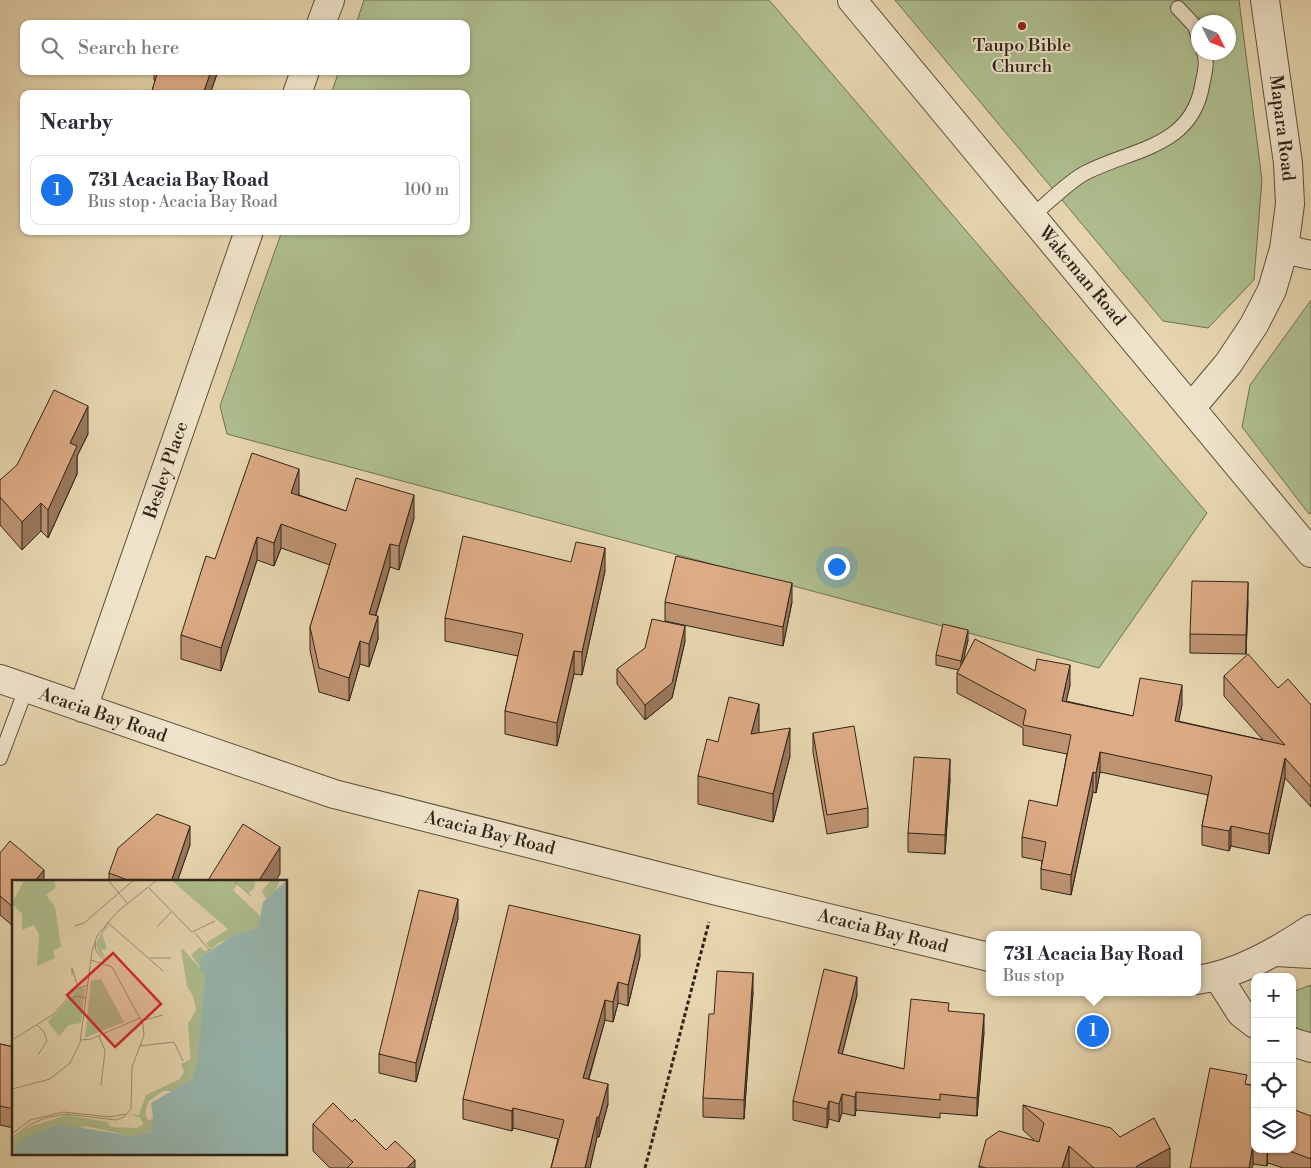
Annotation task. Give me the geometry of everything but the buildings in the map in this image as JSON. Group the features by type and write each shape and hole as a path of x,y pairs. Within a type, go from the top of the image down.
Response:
{"street":[{"path":"322,20 330,0"},
{"name":"Wakeman Road","path":"852,0 1311,553"},
{"name":"Mapara Road","path":"1191,408 1228,364 1254,325 1272,290 1284,249 1290,204 1288,163 1265,0"},
{"path":"298,90 304,75"},
{"name":"Besley Place","path":"83,708 248,235"},
{"path":"1284,249 1311,255"},
{"name":"Acacia Bay Road","path":"0,679 334,794 717,891 986,956"},
{"path":"1251,1021 1207,978 1276,952 1311,929"},
{"path":"1276,952 1311,954"},
{"path":"1296,1043 1311,1048"}],"lane":[{"path":"1178,8 1191,22"},
{"path":"1032,216 1084,173 1157,145 1189,119 1200,95 1207,60"},
{"path":"0,758 26,689"}],"path":[{"path":"646,1168 717,891"}],"green space":[{"path":"364,0 769,0 1207,513 1099,668 227,434 220,406 281,235 470,235 470,90 332,90 338,75 470,75 470,20 357,20"},
{"path":"895,0 1239,0 1262,180 1254,280 1208,328 1163,321"},
{"path":"1311,300 1311,513 1309,514 1242,427 1250,385"},
{"path":"1311,985 1311,1035 1305,1034 1296,1027 1296,991"}],"place":[{"name":"Taupo Bible Church","path":"1022,26"},
{"name":"731 Acacia Bay Road","path":"1093,1031"}]}
